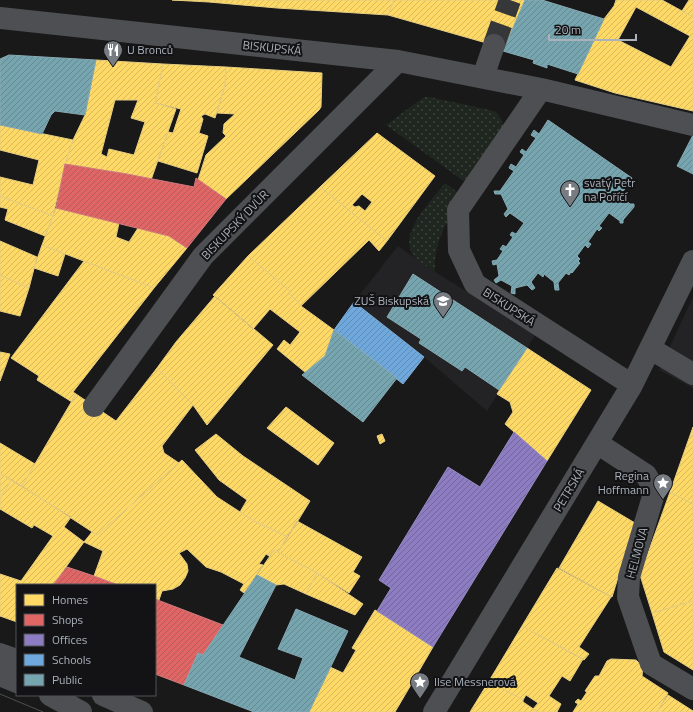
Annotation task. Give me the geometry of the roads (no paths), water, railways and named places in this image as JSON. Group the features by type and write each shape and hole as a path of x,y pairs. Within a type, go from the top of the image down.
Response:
{"street":[{"name":"BISKUPSKÁ","path":"0,18 398,62 542,89 693,124"},
{"path":"483,77 494,45"},
{"name":"BISKUPSKÝ DVŮR","path":"94,406 203,256 398,62"},
{"name":"BISKUPSKÁ","path":"542,89 458,210 459,250 475,284 632,385"},
{"name":"PETRSKÁ","path":"434,712 632,385 693,261"},
{"path":"651,349 693,374"},
{"name":"HELMOVA","path":"597,444 646,475 655,490 630,577 628,596 651,664 693,690"},
{"path":"0,654 16,660"},
{"path":"0,675 16,682"},
{"path":"52,696 81,712"},
{"path":"105,696 142,712"}],"tunnel":[{"path":"494,45 510,0"}],"tram line":[{"path":"0,675 16,682"},
{"path":"0,694 43,712"},
{"path":"52,696 81,712"}],"place":[{"name":"U Bronců","path":"113,67"},
{"name":"svatý Petr na Poříčí","path":"570,207"},
{"name":"ZUŠ Biskupská","path":"443,318"},
{"name":"Regina Hoffmann","path":"663,500"},
{"name":"Ilse Messnerová","path":"420,699"}]}
